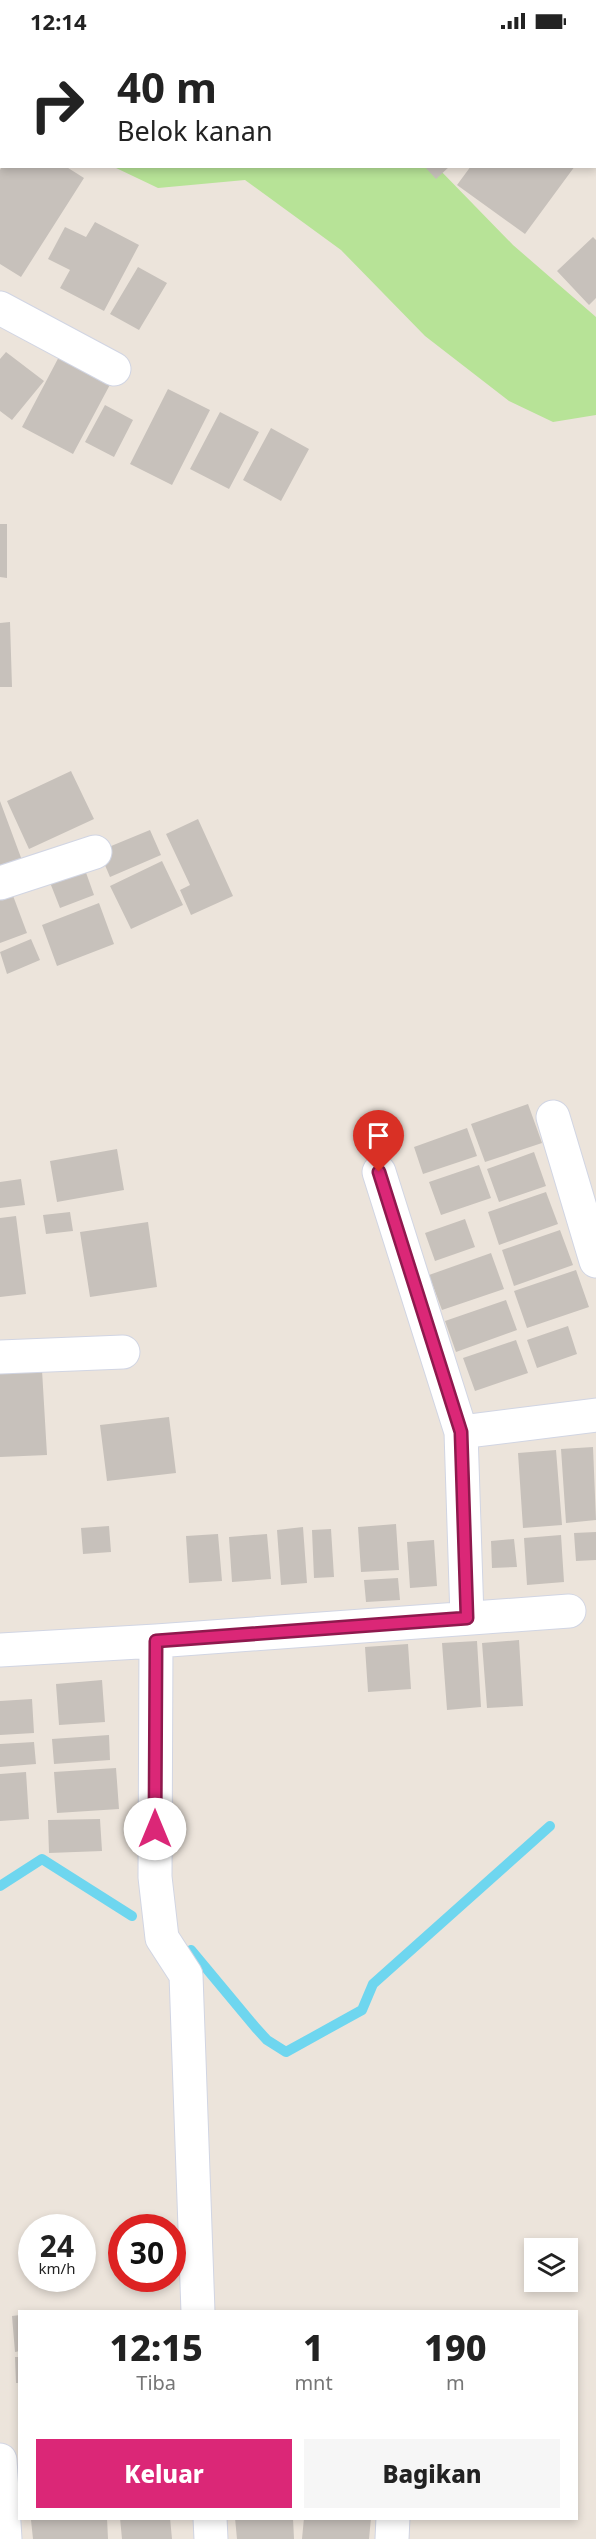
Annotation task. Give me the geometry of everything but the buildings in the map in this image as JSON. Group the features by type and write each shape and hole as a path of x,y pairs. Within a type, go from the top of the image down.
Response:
{"street":[{"path":"0,308 114,369"},
{"path":"0,883 95,852"},
{"path":"553,1117 596,1261"},
{"path":"379,1172 461,1432 467,1618"},
{"path":"0,1357 123,1352"},
{"path":"461,1432 596,1415"},
{"path":"0,1650 569,1611"},
{"path":"156,1641 155,1877 162,1938 186,1975 198,2310"},
{"path":"0,2445 18,2443"},
{"path":"0,2460 5,2539"},
{"path":"210,2520 211,2539"},
{"path":"392,2539 393,2520"}],"green space":[{"path":"116,168 438,168 513,245 596,317 596,415 553,422 509,401 425,336 341,250 245,180 158,188"}],"waterway":[{"path":"191,1950 267,2040 286,2052 362,2010 373,1984 550,1826"},
{"path":"0,1886 42,1859 132,1916"}],"route":[{"path":"155,1829 156,1641 467,1618 461,1432 379,1172"}]}
